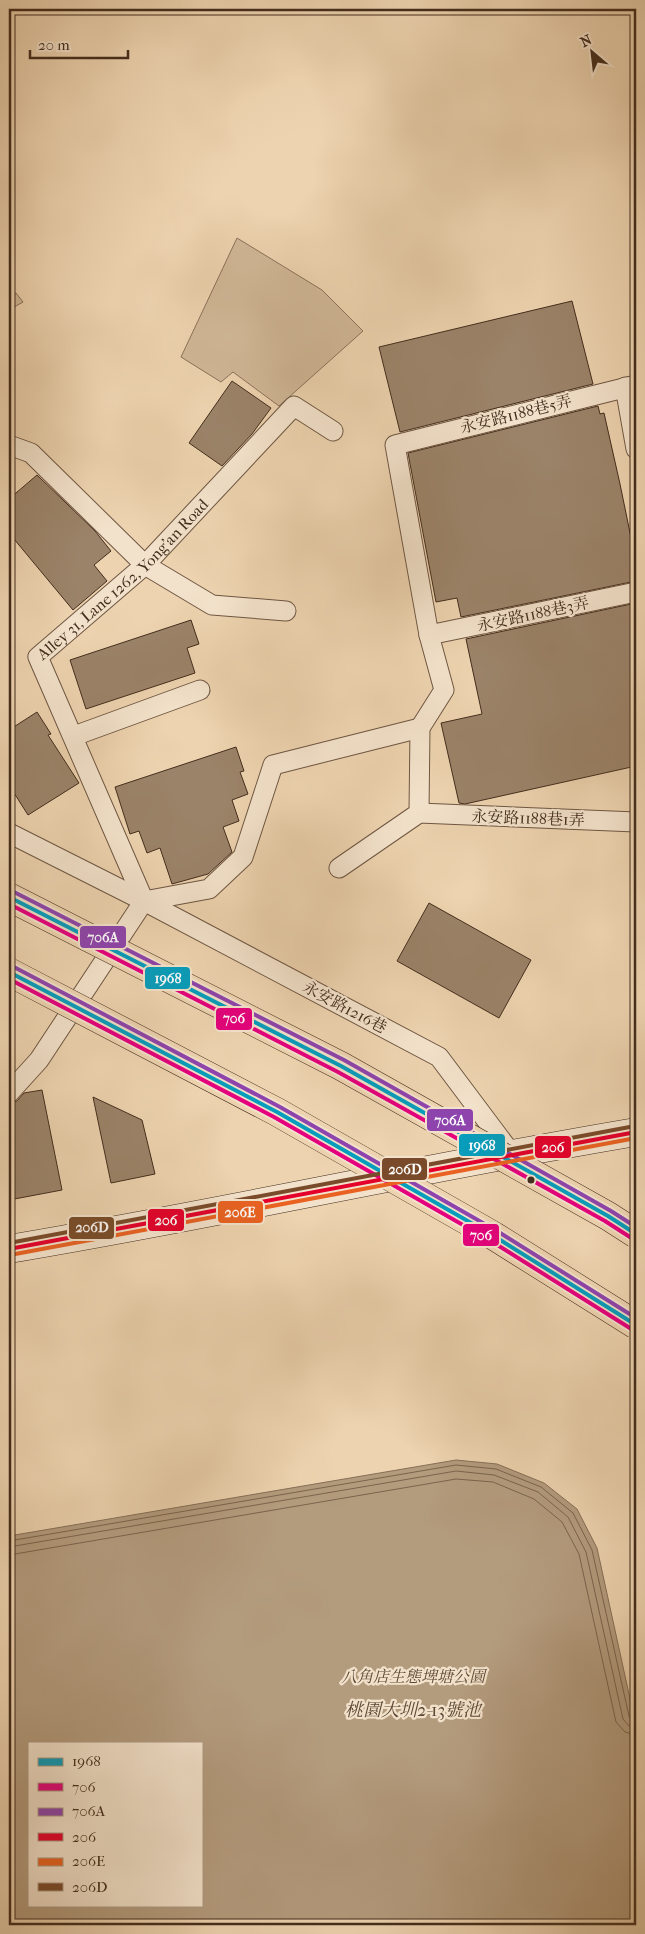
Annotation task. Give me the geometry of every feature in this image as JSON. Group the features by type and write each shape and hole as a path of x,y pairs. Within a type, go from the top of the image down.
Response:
{"highway":[{"path":"9,897 341,1066 608,1216 636,1234"},
{"path":"9,972 277,1112 494,1236 636,1325"}],"main road":[{"path":"9,1249 128,1229 511,1153 636,1132"}],"lane":[{"name":"永安路1188巷5弄","path":"429,635 395,444 631,386"},
{"path":"631,386 636,449"},
{"name":"Alley 31, Lane 1262, Yong'an Road","path":"144,900 74,736 38,658 145,565 294,406 333,431"},
{"path":"9,445 31,453 145,565 212,605 286,611"},
{"name":"永安路1188巷3弄","path":"429,635 636,592"},
{"path":"339,868 419,814 420,728 444,690 429,635"},
{"path":"74,736 200,690"},
{"path":"9,1093 39,1060 144,900 209,889 243,857 273,765 420,728"},
{"name":"永安路1188巷1弄","path":"419,814 636,822"},
{"name":"永安路1216巷","path":"9,833 144,900 439,1057 511,1153"}],"shaded area":[{"path":"237,238 322,290 363,331 279,406 233,372 221,382 181,357"},
{"path":"16,293 23,302 9,310 9,296"}],"water":[{"name":"桃園大圳2-13號池","path":"456,1460 497,1464 544,1483 577,1509 597,1548 636,1726 636,1925 9,1925 9,1536"}],"building":[{"path":"572,301 593,384 400,432 379,347"},
{"path":"232,381 271,408 252,434 222,466 189,443"},
{"path":"598,406 600,414 604,413 620,484 636,562 636,581 461,617 457,598 436,602 408,453"},
{"path":"37,475 95,531 111,551 94,565 107,581 73,610 9,533 9,499"},
{"path":"636,603 636,766 465,804 459,803 441,723 482,714 466,639"},
{"path":"191,620 199,644 187,648 195,673 86,709 70,660"},
{"path":"37,712 51,734 48,735 79,783 28,815 9,785 9,730"},
{"path":"236,747 244,771 240,772 248,794 232,800 239,821 223,827 232,852 208,874 172,884 160,848 147,853 139,831 130,834 115,787"},
{"path":"429,903 531,960 499,1018 397,961"},
{"path":"42,1090 62,1190 9,1200 9,1104 17,1101 24,1093"},
{"path":"93,1097 142,1120 155,1174 111,1183"}],"transit line":[{"name":"706A","path":"12,891 344,1060 636,1227"},
{"name":"1968","path":"9,897 341,1066 608,1216 636,1234"},
{"name":"706","path":"9,904 338,1072 605,1221 633,1239"},
{"name":"706A","path":"12,966 280,1107 497,1231 636,1318"},
{"name":"1968","path":"9,972 277,1112 494,1236 636,1325"},
{"name":"706","path":"9,979 274,1117 491,1241 633,1330"},
{"name":"206D","path":"9,1243 635,1126"},
{"name":"206","path":"9,1249 636,1132"},
{"name":"206E","path":"10,1255 636,1138"}],"park label":[{"name":"八角店生態埤塘公園","path":"413,1676"}]}
